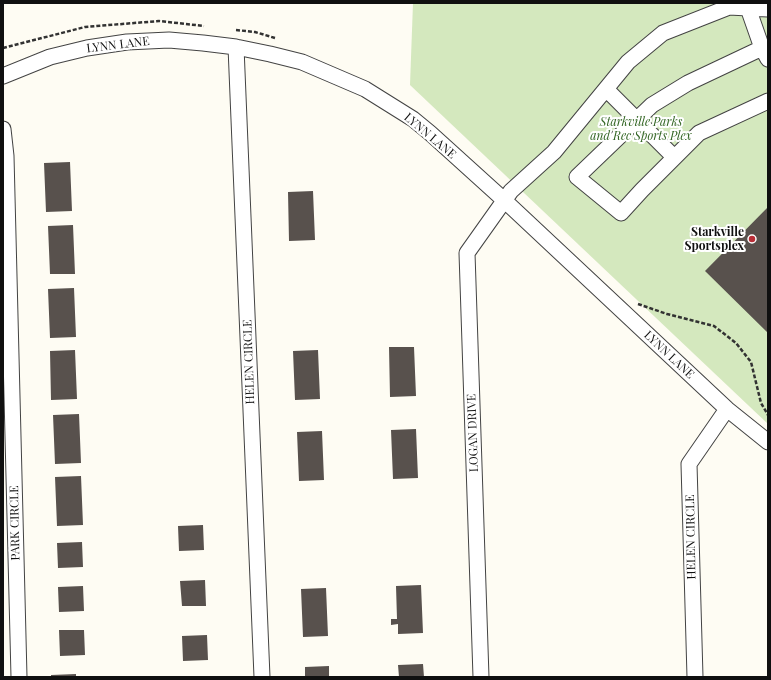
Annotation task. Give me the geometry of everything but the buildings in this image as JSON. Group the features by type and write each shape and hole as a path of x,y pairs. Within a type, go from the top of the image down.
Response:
{"street":[{"name":"LOGAN DRIVE","path":"481,677 467,253 511,191 554,152 628,62 663,34 729,7 748,5 768,9"},
{"path":"748,5 765,53 688,83 652,105 577,177 621,213 699,132 768,101"},
{"name":"LYNN LANE","path":"3,76 50,57 87,48 127,42 169,40 236,46 302,62 365,89 413,119 504,200 727,409 768,442"},
{"name":"HELEN CIRCLE","path":"236,46 262,677"},
{"path":"606,89 674,158"},
{"name":"PARK CIRCLE","path":"3,129 6,156 19,677"},
{"name":"HELEN CIRCLE","path":"695,677 689,464 727,409"}],"path":[{"path":"3,48 85,27 159,21 211,27"},
{"path":"233,29 255,32 278,38"},
{"path":"636,303 666,314 714,326 736,343 751,362 761,403 768,415"}],"green space":[{"name":"Starkville Parks and Rec Sports Plex","path":"413,3 768,3 768,424 410,85"}],"place":[{"name":"Starkville Sportsplex","path":"752,239"}]}
